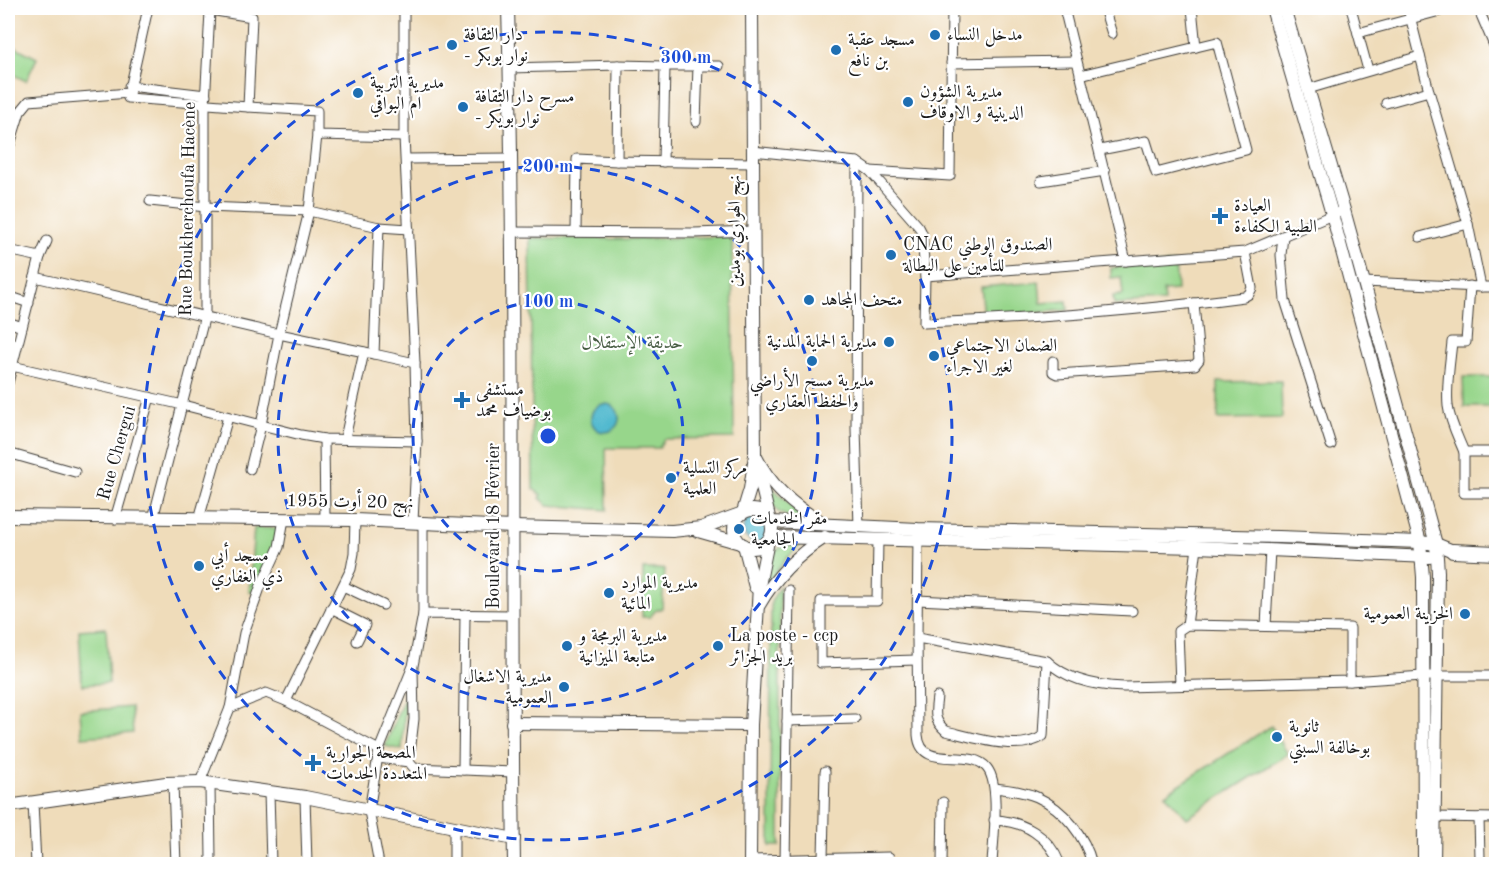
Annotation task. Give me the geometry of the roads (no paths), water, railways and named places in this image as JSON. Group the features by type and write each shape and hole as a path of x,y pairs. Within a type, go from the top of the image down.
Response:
{"main road":[{"name":"Boulevard 18 Février","path":"508,8 511,158 513,527 511,615 514,864"},
{"name":"نهج الهواري بومدين","path":"742,513 750,489 755,455 752,8"},
{"path":"1272,8 1363,282 1436,550 1434,864"},
{"path":"1284,8 1308,89 1420,542 1422,557 1424,864"},
{"name":"نهج الهواري بومدين","path":"755,455 770,519"},
{"path":"755,455 767,477 825,531"},
{"path":"757,609 753,577 734,528 742,513 748,510 760,510 770,519 878,539 918,535 1279,537 1420,542 1436,550 1497,553"},
{"name":"نهج 20 أوت 1955","path":"691,530 711,526 742,513"},
{"name":"نهج 20 أوت 1955","path":"8,516 116,519 324,519 513,527 691,530 742,544"},
{"path":"750,862 751,725 757,609 761,575 772,532 770,519"},
{"path":"742,544 757,548 769,539 859,527 918,535 1422,557 1436,550"},
{"path":"757,609 786,568 825,531"},
{"path":"513,723 751,725"},
{"path":"8,806 166,783 205,783 305,797 514,839"}],"street":[{"path":"129,92 148,8"},
{"path":"198,8 252,17 248,107"},
{"path":"404,8 404,137 407,159 423,615 413,666 414,719 409,762"},
{"path":"870,171 951,176 952,8"},
{"path":"1064,8 1126,261"},
{"path":"1104,8 1112,34"},
{"path":"1192,8 1196,47"},
{"path":"1351,8 1368,70"},
{"path":"1408,8 1468,224 1482,286"},
{"path":"1358,33 1451,8"},
{"path":"1479,8 1497,50"},
{"name":"Rue Boukherchoufa Hacène","path":"153,519 206,315 206,100 210,11"},
{"path":"1080,75 1217,42 1246,150 1156,173 1146,141 1100,150"},
{"path":"1308,89 1420,56"},
{"path":"951,63 1076,61"},
{"path":"510,68 618,65 719,66"},
{"path":"617,161 618,65"},
{"path":"663,162 665,66"},
{"path":"696,122 698,66"},
{"path":"1386,104 1430,91"},
{"path":"8,151 20,112 29,101 129,92 248,107 317,111 317,135 309,211 279,334 250,469"},
{"path":"317,135 404,137"},
{"path":"576,232 576,159 663,162 753,157 857,162 870,171 922,233 925,276 924,323 982,321 1194,303 1249,294 1251,288 1245,252"},
{"path":"407,159 511,158"},
{"path":"857,162 856,428 859,527"},
{"path":"1041,181 1105,171"},
{"path":"150,201 206,207 309,211 379,228 409,229"},
{"path":"925,276 1245,252 1338,212"},
{"path":"1420,237 1468,224"},
{"path":"345,438 369,353 379,228"},
{"path":"511,232 753,231"},
{"path":"1282,236 1281,255 1285,300 1331,445"},
{"path":"46,241 22,327 12,350 9,375 150,397 324,439 417,441"},
{"path":"8,250 40,257"},
{"path":"35,277 415,363"},
{"path":"1363,282 1497,287"},
{"path":"1470,286 1466,342 1452,342 1448,406 1453,426 1464,452 1464,493 1497,493"},
{"path":"8,296 29,303"},
{"path":"1053,361 1053,372 1057,374 1195,365 1199,360 1194,303"},
{"path":"8,322 22,327"},
{"name":"Rue Chergui","path":"116,519 150,397"},
{"path":"199,519 228,417"},
{"path":"324,439 324,519"},
{"path":"1464,452 1497,452"},
{"path":"8,453 75,472"},
{"path":"211,860 205,783 230,708 244,633 260,588 279,547 284,519"},
{"path":"286,701 351,569 355,520"},
{"path":"918,535 916,660 920,747 930,755 978,761 988,769 995,788 992,864"},
{"path":"878,539 878,601 820,601 820,663 916,660"},
{"path":"1187,625 1197,547"},
{"path":"1266,626 1270,550"},
{"path":"343,586 383,605"},
{"path":"785,862 789,591"},
{"path":"918,600 1132,611"},
{"path":"331,608 365,626 357,640"},
{"path":"463,770 465,614"},
{"path":"423,615 511,615"},
{"path":"1180,685 1178,631 1187,625 1350,628 1350,681"},
{"path":"917,638 1047,661 1068,676 1105,686 1350,681 1423,676 1497,675"},
{"path":"937,698 935,713 938,724 946,731 1013,744 1033,743 1043,736 1047,661"},
{"path":"379,864 369,811 379,754 404,684 413,666"},
{"path":"230,708 266,693 286,701 379,754 409,762 414,768 513,772"},
{"path":"787,721 855,719"},
{"path":"823,858 825,771"},
{"path":"173,784 176,864"},
{"path":"995,788 1024,793 1049,804 1072,824 1089,851 1092,864"},
{"path":"269,792 271,864"},
{"path":"305,797 307,864"},
{"path":"33,802 36,864"},
{"path":"942,864 943,802"},
{"path":"1434,817 1497,818"},
{"path":"1479,818 1480,858"},
{"path":"994,820 1014,822 1032,829 1047,842 1060,864"},
{"path":"454,827 454,864"},
{"path":"750,862 889,856"}],"water":[{"name":"حديقة الإستقلال","path":"605,404 615,408 619,418 615,428 605,432 595,428 591,418 595,408"},
{"path":"756,516 765,520 769,529 765,538 756,542 747,538 743,529 747,520"}],"place":[{"name":"مدخل النساء","path":"935,35"},
{"name":"دار الثقافة - نوار بوبكر","path":"452,45"},
{"name":"مسجد عقبة بن نافع","path":"836,50"},
{"name":"مديرية التربية ام البواقي","path":"358,93"},
{"name":"مديرية الشؤون الدينية و الاوقاف","path":"908,102"},
{"name":"مسرح دار الثقافة - نوار بويكر","path":"463,107"},
{"name":"العيادة الطبية الكفاءة","path":"1220,216"},
{"name":"CNAC الصندوق الوطني للتأمين على البطالة","path":"891,255"},
{"name":"متحف المجاهد","path":"809,300"},
{"name":"مديرية الحماية المدنية","path":"889,342"},
{"name":"الضمان الاجتماعي لغير الاجراء","path":"934,356"},
{"name":"مديرية مسح الأراضي والحفظ العقاري","path":"812,361"},
{"name":"مستشفى بوضياف محمد","path":"462,400"},
{"name":"مركز التسلية العلمية","path":"671,478"},
{"name":"مقر الخدمات الجامعية","path":"739,529"},
{"name":"مسجد أبي ذي الغفاري","path":"199,566"},
{"name":"مديرية الموارد المائية","path":"609,593"},
{"name":"الخزينة العمومية","path":"1465,614"},
{"name":"مديرية البرمجة و متابعة الميزانية","path":"567,646"},
{"name":"La poste - ccp بريد الجزائر","path":"718,646"},
{"name":"مديرية الاشغال العمومية","path":"564,687"},
{"name":"ثانوية بوخالفة السبتي","path":"1277,737"},
{"name":"المصحة الجوارية المتعددة الخدمات","path":"313,763"}]}
